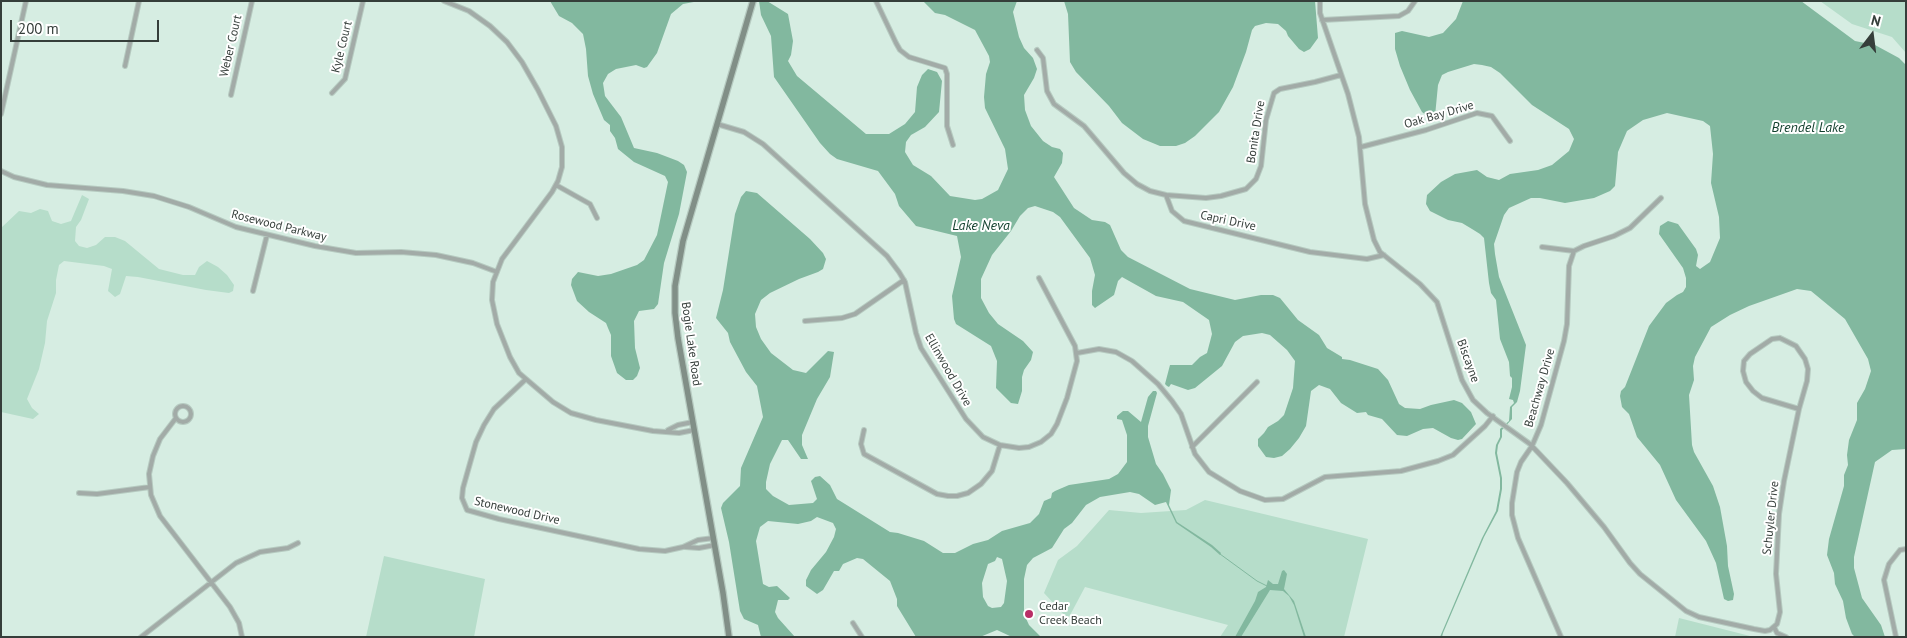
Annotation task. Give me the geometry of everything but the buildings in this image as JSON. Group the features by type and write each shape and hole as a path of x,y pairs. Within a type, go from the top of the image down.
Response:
{"main road":[{"name":"Bogie Lake Road","path":"729,637 714,538 676,327 675,280 683,241 753,1"}],"street":[{"path":"1,114 26,1"},
{"path":"125,66 139,1"},
{"name":"Weber Court","path":"230,95 252,1"},
{"name":"Kyle Court","path":"332,93 345,79 363,1"},
{"path":"444,1 469,11 490,26 507,42 522,62 559,133 562,147 562,167 556,185 508,250 497,272 492,294 497,324 510,357 519,373 553,402 571,412 628,427 653,431 679,432 694,430"},
{"path":"876,1 900,50 909,57 945,68 947,74 946,126 953,145"},
{"name":"Biscayne","path":"1320,1 1320,13 1348,94 1361,148 1365,204 1374,240 1380,252 1420,284 1437,302 1462,380 1473,400 1532,446 1567,483 1604,527 1630,563 1676,604 1686,611 1708,619 1765,631 1774,627"},
{"path":"1322,20 1399,16 1408,12 1415,1"},
{"path":"1037,50 1043,58 1046,91 1054,104 1084,126 1124,173 1150,191 1166,195"},
{"name":"Bonita Drive","path":"1166,195 1206,198 1222,196 1246,189 1256,179 1262,166 1266,120 1274,93 1280,89 1341,75"},
{"name":"Oak Bay Drive","path":"1361,148 1426,130 1477,113 1492,116 1510,141"},
{"name":"Ellinwood Drive","path":"717,124 744,132 763,144 886,256 904,280 921,348 966,419 984,437 1000,445 1019,448 1029,447 1041,442 1051,434 1057,424 1073,379 1077,353"},
{"name":"Rosewood Parkway","path":"1,171 14,177 48,185 123,191 154,196 189,207 236,227 322,247 356,253 401,252 436,255 473,263 497,272"},
{"path":"556,185 590,204 597,218"},
{"name":"Capri Drive","path":"1166,195 1172,211 1184,221 1197,225 1327,254 1367,259 1384,254"},
{"path":"1542,247 1574,251 1614,236 1630,228 1661,198"},
{"path":"253,291 267,235"},
{"name":"Beachway Drive","path":"1561,637 1518,538 1512,515 1512,503 1517,472 1521,462 1532,446 1541,425 1564,341 1567,324 1569,266 1574,251"},
{"path":"1039,278 1071,337 1077,353 1099,350 1116,352 1132,361 1158,384 1172,401 1180,414 1192,447 1209,472 1222,481 1258,498 1271,501 1283,499 1325,477 1401,471 1438,462 1454,455 1493,416"},
{"path":"806,321 842,318 855,314 904,280"},
{"name":"Schuyler Drive","path":"1774,627 1780,612 1776,574 1779,514 1798,409 1807,381 1808,369 1805,359 1796,346 1780,338 1772,339 1750,354 1744,361 1743,371 1746,382 1752,391 1762,398 1798,409"},
{"name":"Stonewood Drive","path":"526,378 494,409 476,442 463,488 462,498 466,510 481,515 639,549 655,551 683,547 715,546"},
{"path":"1192,447 1257,382"},
{"path":"176,418 180,422 188,420 191,413 189,408 179,406 175,413 176,418 160,439 153,456 149,474 150,495 160,516 230,607 242,637"},
{"path":"666,431 678,425 693,422"},
{"path":"864,430 861,444 864,454 937,494 948,496 968,493 981,484 992,471 1000,445"},
{"path":"79,493 97,494 150,487"},
{"name":"Stonewood Drive","path":"683,547 698,540 714,538"},
{"path":"141,637 236,563 251,555 288,548 298,543"},
{"path":"1896,637 1894,619 1884,580 1890,564 1900,550 1906,549"},
{"path":"853,623 862,637"},
{"path":"1774,627 1777,633 1786,637"}],"shaded area":[{"path":"1820,1 1906,1 1906,53 1892,37 1852,24"},
{"path":"82,195 89,199 81,220 76,227 75,241 79,246 87,248 96,245 105,237 115,237 125,241 159,269 183,275 195,275 199,267 207,261 227,275 234,285 233,291 229,293 206,290 126,276 120,294 115,297 108,291 112,269 104,266 64,261 59,265 56,293 47,321 45,343 39,369 27,399 32,408 39,414 33,419 1,412 1,228 19,211 31,213 40,209 48,211 52,221 61,224 71,221"},
{"path":"1205,500 1368,539 1344,637 1220,637 1228,625 1085,587 1068,619 1044,593 1058,560 1077,546 1109,510 1141,513 1186,510"},
{"path":"384,556 485,579 474,637 366,637"},
{"path":"1679,618 1754,637 1675,637"}],"water":[{"path":"550,1 699,1 683,4 671,14 657,53 647,67 644,68 636,65 616,69 608,74 603,83 605,96 621,117 634,148 657,153 678,161 684,165 687,172 679,214 664,263 658,304 654,309 639,311 634,321 635,348 640,368 633,380 626,380 617,373 611,356 611,335 606,323 589,312 577,301 571,285 572,279 578,272 598,276 611,274 637,265 644,260 657,235 668,182 665,176 634,162 618,149 615,138 610,131 610,125 604,120 593,94 588,76 583,34 572,23 559,16"},
{"name":"Lake Neva","path":"759,1 767,1 788,14 793,41 788,61 797,76 866,134 889,134 905,124 915,112 917,87 922,75 928,69 937,72 942,81 939,112 925,127 911,135 906,142 905,152 913,165 931,176 950,196 975,200 982,199 998,190 1008,169 1005,149 985,108 984,97 986,74 990,62 989,56 975,30 945,15 935,13 923,1 1017,1 1013,12 1019,37 1024,48 1033,58 1037,69 1024,95 1025,110 1031,126 1043,141 1052,147 1060,149 1063,153 1062,163 1054,177 1074,208 1092,220 1105,222 1110,225 1121,250 1128,257 1190,289 1235,300 1261,295 1273,295 1280,298 1298,320 1319,335 1327,348 1342,357 1342,359 1378,369 1388,380 1399,404 1405,408 1420,409 1454,400 1462,403 1471,412 1476,424 1462,439 1458,440 1433,428 1423,429 1407,436 1397,435 1382,419 1368,415 1366,412 1357,413 1341,403 1330,389 1319,385 1311,391 1306,426 1299,438 1282,456 1266,457 1258,446 1258,439 1268,427 1284,415 1293,388 1295,361 1287,350 1270,335 1262,333 1243,336 1235,342 1222,366 1195,388 1188,390 1171,384 1169,387 1167,386 1165,384 1170,365 1192,365 1207,353 1212,334 1209,320 1183,302 1156,296 1122,277 1118,281 1114,295 1095,308 1092,305 1092,291 1095,275 1090,258 1060,217 1053,212 1035,206 1028,208 1020,216 992,255 981,279 981,298 989,313 998,324 1023,341 1033,352 1031,360 1024,370 1022,391 1018,404 1011,403 996,388 997,361 991,346 956,324 954,319 952,296 961,257 957,236 916,226 899,206 895,194 878,171 837,159 820,143 774,77 771,36 761,15"},
{"path":"1064,1 1315,1 1318,38 1310,49 1304,52 1299,49 1286,31 1278,24 1266,23 1255,26 1233,87 1219,112 1195,136 1185,143 1176,146 1160,146 1143,139 1122,123 1109,106 1076,72 1070,62 1068,14"},
{"name":"Brendel Lake","path":"1463,1 1801,1 1855,41 1875,45 1899,58 1906,65 1906,449 1892,450 1875,462 1854,557 1854,568 1862,598 1881,625 1885,637 1855,637 1852,634 1827,555 1829,539 1844,486 1844,475 1848,465 1849,440 1857,420 1857,403 1865,389 1871,371 1868,359 1845,319 1811,291 1797,289 1749,306 1711,327 1695,357 1693,366 1694,380 1689,395 1692,445 1713,486 1720,507 1734,594 1733,600 1728,601 1724,599 1716,563 1706,541 1676,500 1660,465 1637,437 1629,414 1622,407 1621,391 1625,387 1649,326 1666,303 1683,292 1686,287 1683,268 1659,234 1660,226 1668,221 1678,224 1696,249 1698,255 1696,266 1700,269 1710,262 1720,238 1719,217 1711,183 1713,154 1710,126 1703,121 1667,113 1643,120 1627,131 1618,152 1615,186 1610,191 1594,198 1565,203 1531,198 1509,208 1504,215 1494,244 1499,277 1526,345 1520,391 1517,402 1512,407 1512,419 1502,430 1502,437 1498,445 1497,453 1502,478 1502,489 1498,511 1484,537 1442,637 1440,637 1482,538 1496,511 1500,478 1495,453 1496,445 1500,437 1500,429 1509,421 1510,407 1514,403 1513,400 1509,399 1512,378 1510,376 1509,362 1500,339 1496,300 1491,293 1489,283 1484,238 1462,223 1448,220 1430,211 1426,204 1427,195 1441,182 1455,174 1477,170 1487,177 1499,180 1510,174 1538,170 1552,165 1569,151 1574,139 1569,129 1532,105 1500,73 1491,67 1482,65 1474,64 1442,75 1438,85 1435,116 1427,116 1422,112 1400,66 1395,49 1395,33 1402,31 1429,37 1443,33 1456,19"},
{"path":"746,191 757,193 810,239 826,259 823,269 770,293 761,300 755,314 756,327 761,339 771,353 793,370 806,373 828,351 834,352 830,377 817,399 802,435 802,445 808,459 801,459 788,440 782,440 770,464 766,482 766,489 773,496 789,505 813,503 817,499 811,481 815,477 820,476 830,485 837,499 890,532 924,541 943,553 955,553 973,544 988,540 1002,531 1030,523 1039,514 1044,501 1051,498 1052,493 1055,491 1069,485 1109,479 1118,474 1127,462 1127,435 1122,420 1117,419 1117,416 1123,411 1128,411 1141,422 1148,397 1153,391 1156,391 1148,426 1148,437 1156,464 1171,490 1169,505 1177,522 1212,545 1221,553 1220,555 1176,523 1166,502 1155,505 1139,494 1130,492 1100,497 1086,505 1072,523 1064,529 1052,548 1033,558 1027,565 1024,579 1024,614 1029,625 1041,637 1012,637 997,630 980,637 916,637 897,606 897,599 890,581 863,559 857,558 843,564 839,571 834,571 823,590 817,594 806,586 806,580 811,570 826,552 834,537 836,529 833,523 817,517 811,521 798,524 768,521 760,527 756,541 763,584 769,587 777,586 790,598 788,600 778,600 775,612 795,637 761,637 758,625 744,619 740,611 729,542 721,508 723,503 740,486 741,468 763,417 757,386 746,372 730,342 728,333 716,318 723,290 735,214 741,197","holes":["997,557 1002,559 1007,581 1004,603 1001,607 992,608 988,606 983,597 982,583 988,564 995,561"]},
{"path":"1284,570 1287,574 1284,589 1294,601 1306,637 1304,637 1294,605 1289,596 1283,591 1270,590 1241,637 1235,637 1258,592 1266,587 1268,580 1273,584 1278,584"}],"waterway":[{"path":"1220,554 1267,586"}],"place":[{"name":"Cedar Creek Beach","path":"1029,614"}]}
